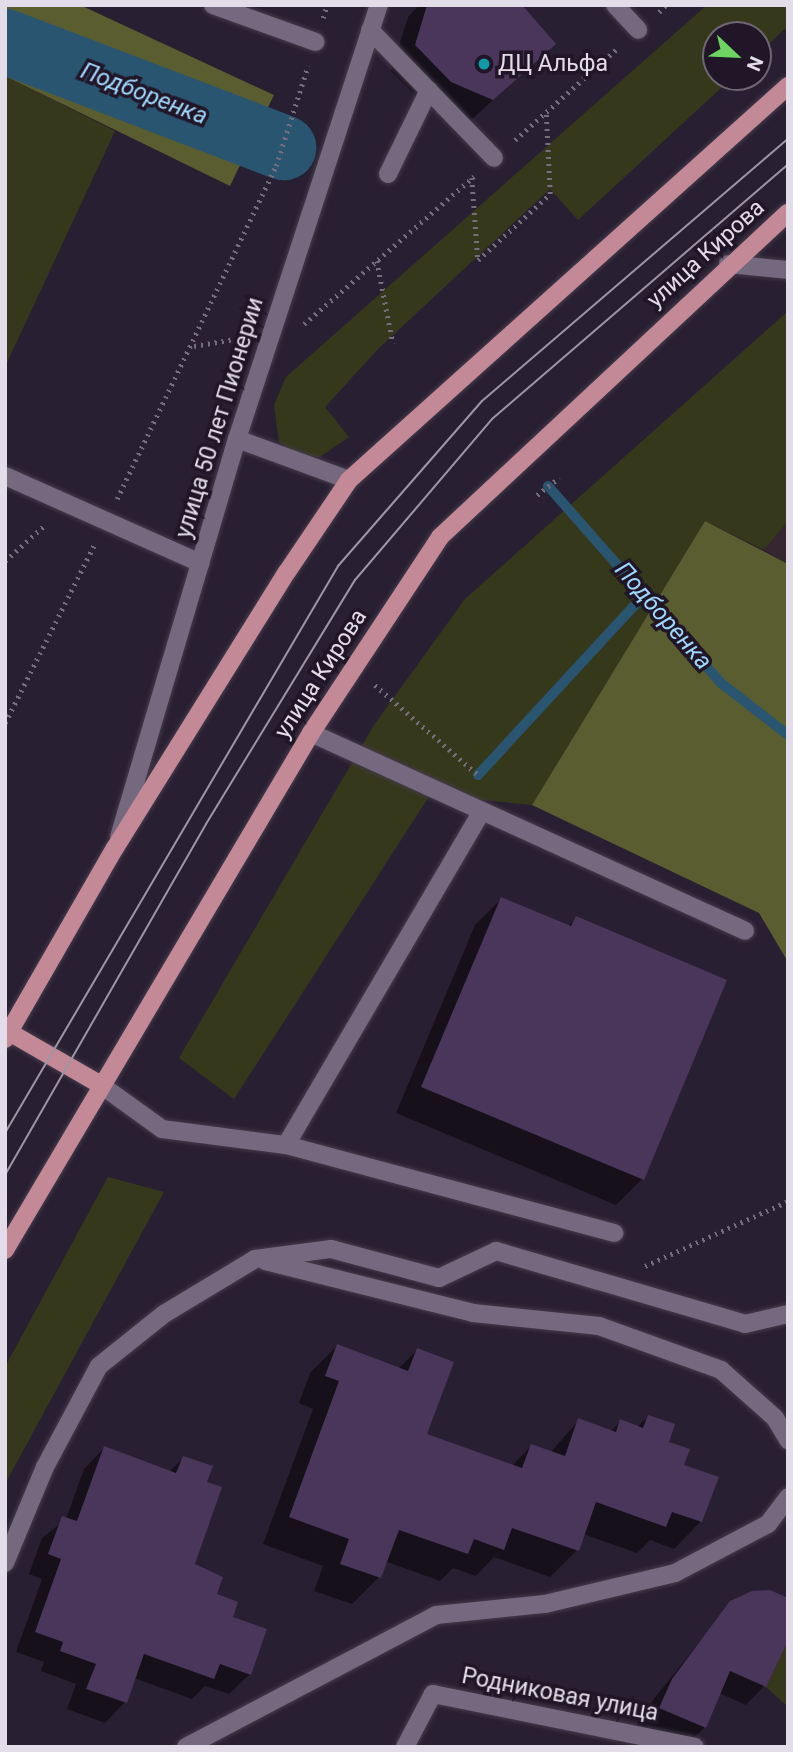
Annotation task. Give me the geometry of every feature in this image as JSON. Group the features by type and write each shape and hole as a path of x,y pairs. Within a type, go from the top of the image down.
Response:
{"main road":[{"path":"101,1085 7,1035 115,848 287,572 349,480 788,86"},
{"name":"улица Кирова","path":"5,1250 311,733 440,537 728,264 788,213"}],"street":[{"path":"214,5 316,42"},
{"name":"улица 50 лет Пионерии","path":"115,848 237,439 379,5"},
{"path":"615,5 638,30"},
{"path":"370,30 494,158"},
{"path":"388,174 429,90"},
{"path":"728,264 788,270"},
{"path":"237,439 349,480"},
{"path":"5,476 201,563"},
{"path":"311,733 745,931"},
{"path":"286,1145 482,811"},
{"path":"101,1085 162,1129 286,1145 614,1233"},
{"path":"5,1563 45,1467 99,1366 164,1314 255,1259 331,1249 439,1278 496,1251 746,1324 788,1314"},
{"path":"255,1259 473,1313 599,1326 721,1370 775,1418 788,1440"},
{"path":"186,1747 436,1615 545,1604 675,1573 768,1524 788,1497"},
{"name":"Родниковая улица","path":"405,1747 433,1694 695,1747"}],"path":[{"path":"272,332 194,346 276,166 316,42"},
{"path":"472,178 478,260 550,194 545,113"},
{"path":"377,260 393,343"},
{"path":"537,495 559,478"},
{"path":"5,561 67,505"},
{"path":"372,682 478,775"},
{"path":"606,1283 788,1201"}],"shaded area":[{"path":"788,521 788,564 764,550"}],"green space":[{"path":"5,5 80,5 274,95 230,186 5,76"},
{"path":"707,5 788,5 788,26 772,41 772,21 702,21 702,91 718,91 578,220 550,189 379,348 325,407 349,437 320,457 302,457 279,442 274,405 286,377"},
{"path":"5,76 115,131 5,367"},
{"path":"788,311 788,521 764,550 705,521 532,805 430,795 234,1099 179,1058 374,725 465,599"},
{"path":"705,521 788,564 788,962 759,913 532,805"},
{"path":"108,1177 164,1192 5,1484 5,1367"},
{"path":"788,1641 788,1707 766,1687"}],"building":[{"name":"ДЦ Альфа","path":"427,5 522,5 556,44 493,100 451,82 415,45"},
{"path":"501,897 571,926 576,916 727,980 644,1180 421,1087"},
{"path":"337,1344 408,1371 417,1348 454,1362 427,1434 522,1468 531,1444 565,1456 578,1418 616,1432 620,1419 643,1428 648,1415 675,1424 669,1442 690,1449 684,1465 719,1477 702,1522 672,1512 666,1527 596,1502 579,1551 512,1528 504,1550 474,1539 468,1554 399,1530 381,1578 340,1564 349,1539 289,1517 339,1381 325,1376"},
{"path":"104,1446 176,1473 183,1456 213,1466 207,1482 222,1487 195,1564 223,1577 217,1594 238,1602 233,1617 267,1629 251,1675 220,1664 214,1679 144,1654 127,1703 86,1689 96,1664 60,1651 63,1642 35,1632 61,1559 48,1554 62,1516 77,1521"},
{"path":"770,1590 788,1598 788,1641 766,1687 730,1671 706,1728 659,1708 672,1679 730,1601 752,1591"}],"waterway":[{"name":"Подборенка","path":"5,41 283,147"},
{"name":"Подборенка","path":"548,486 721,683 788,735"},
{"path":"478,775 643,596"}],"tram line":[{"path":"5,1133 338,566 482,401 788,139"},
{"path":"5,1175 206,824 355,580 492,419 788,164"}],"place":[{"name":"ДЦ Альфа","path":"484,64"}]}
